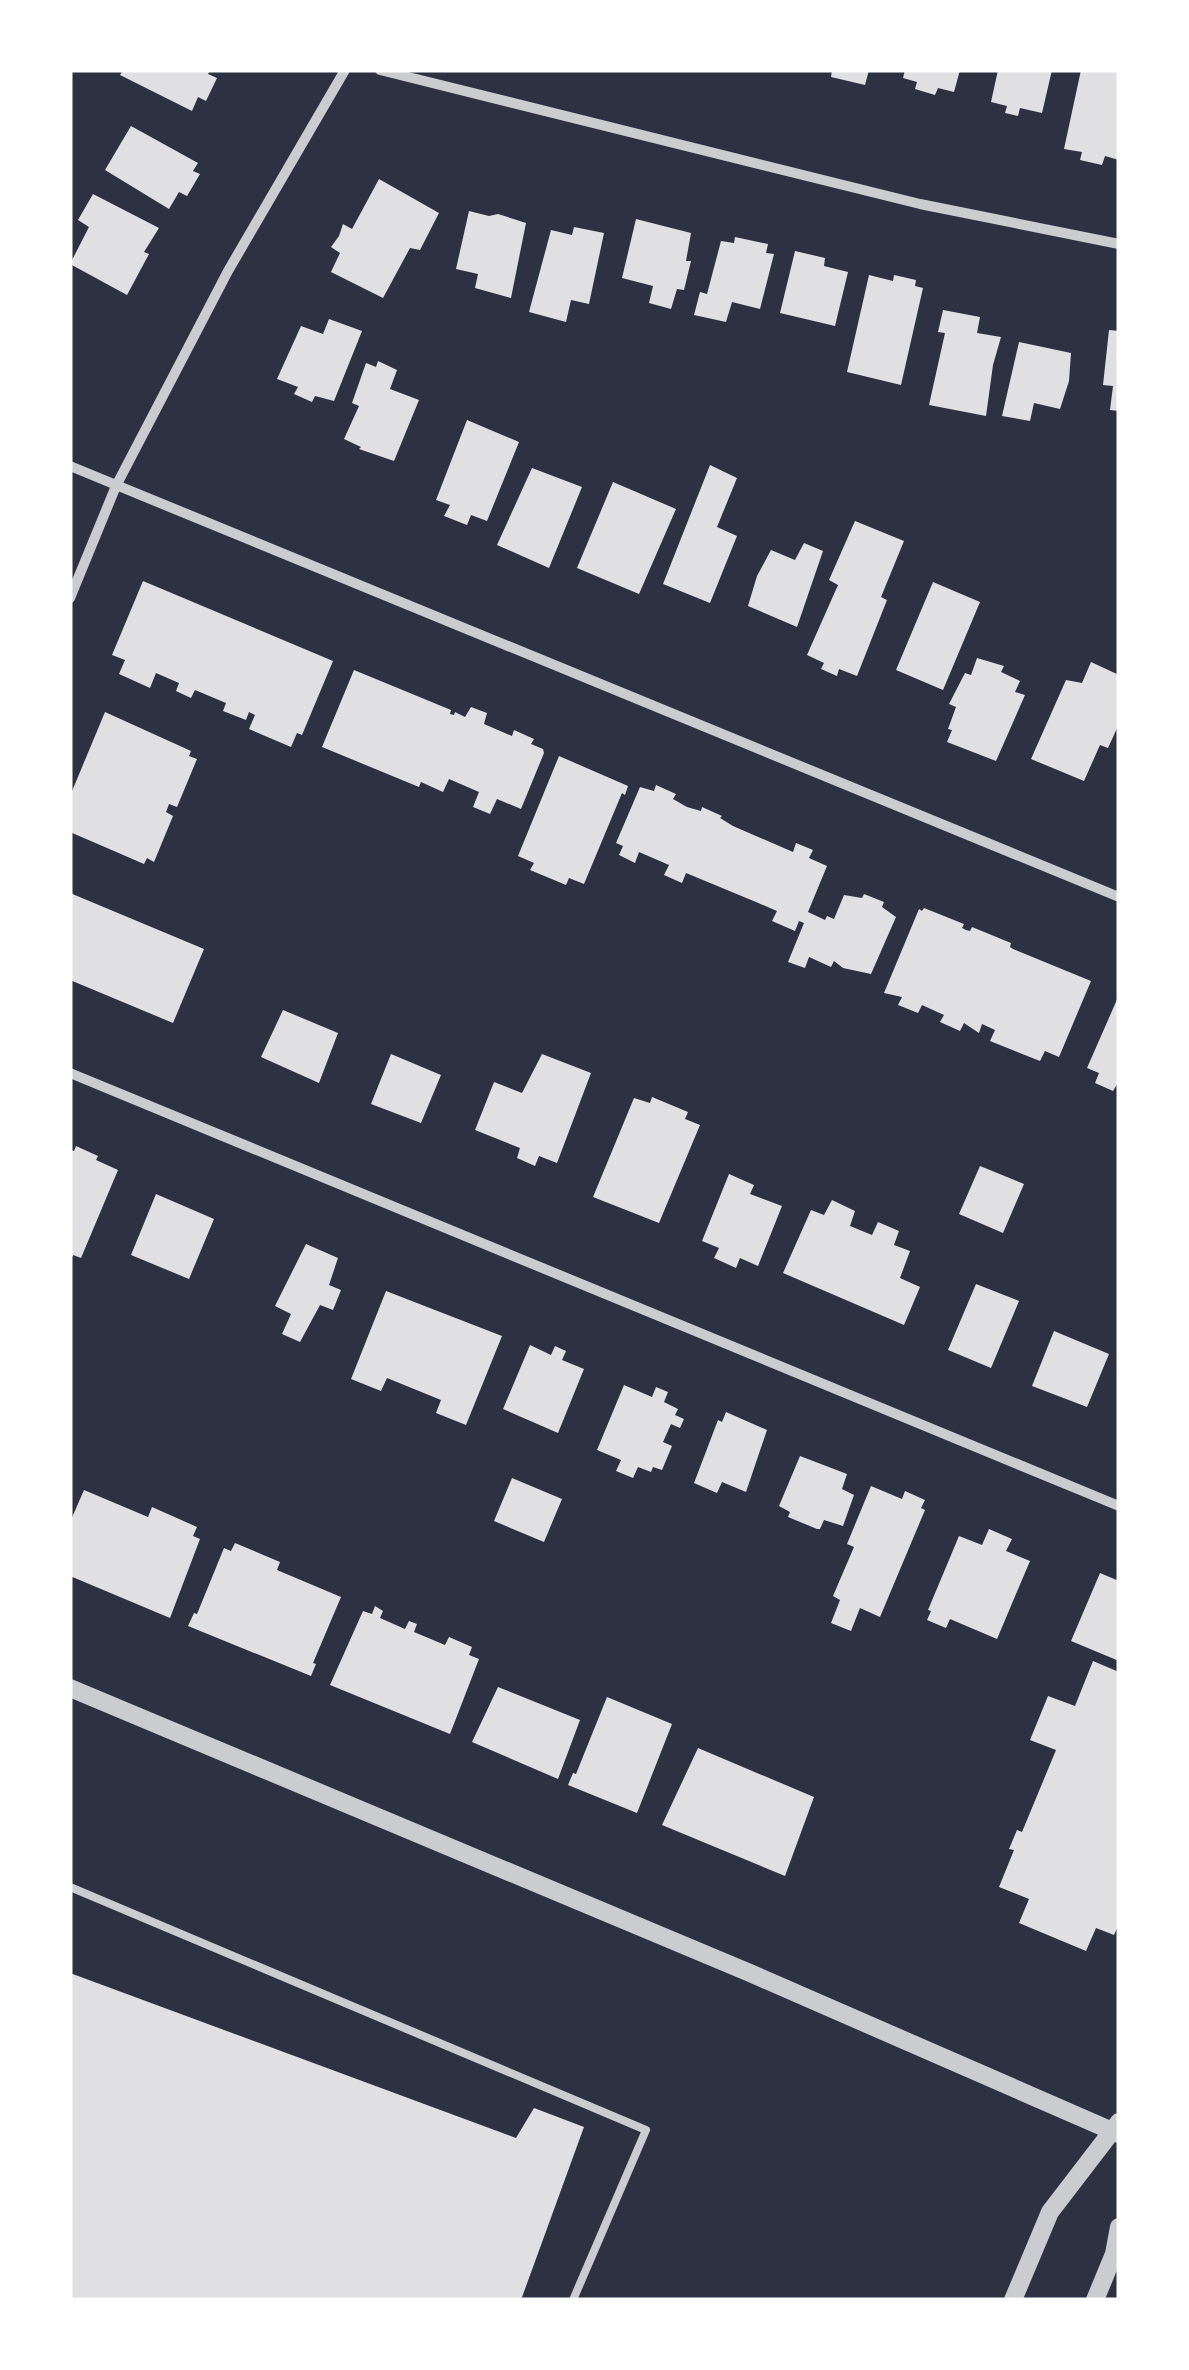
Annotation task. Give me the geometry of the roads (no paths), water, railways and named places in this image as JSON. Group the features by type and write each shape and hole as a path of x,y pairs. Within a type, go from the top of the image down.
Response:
{"street":[{"path":"70,598 116,486 228,272 345,70"},
{"path":"380,70 920,204 1119,244"},
{"path":"70,466 1119,897"},
{"path":"70,1073 1119,1506"},
{"path":"70,1688 1117,2129 1050,2212 1013,2300"},
{"path":"1095,2300 1114,2254 1119,2227"}],"lane":[{"path":"70,1888 646,2130 573,2300"}]}
